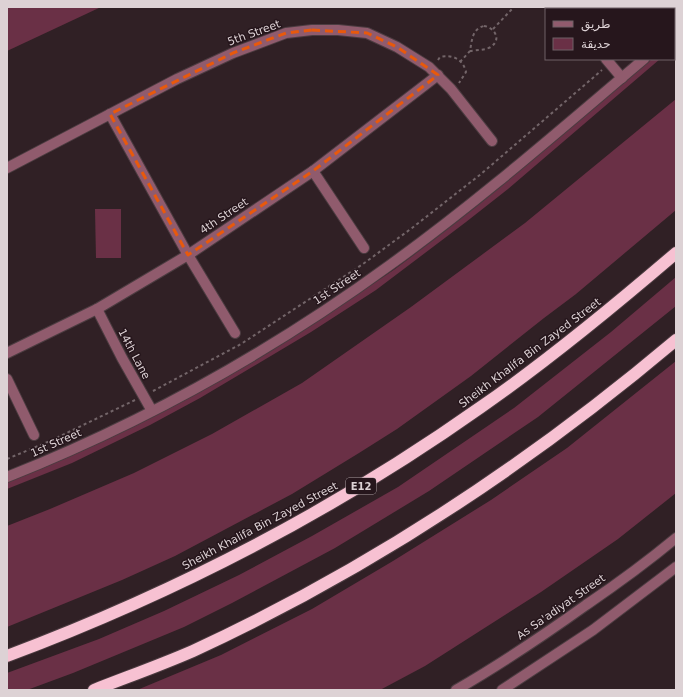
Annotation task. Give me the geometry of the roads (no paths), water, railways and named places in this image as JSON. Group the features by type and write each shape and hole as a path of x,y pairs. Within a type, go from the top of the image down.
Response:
{"highway":[{"name":"Sheikh Khalifa Bin Zayed Street","path":"7,656 90,623 188,579 282,532 343,497 436,438 526,375 612,307 676,253"},
{"path":"94,690 192,652 308,593 400,541 479,490 547,442 620,386 676,340"}],"street":[{"name":"5th Street","path":"7,168 177,79 233,52 286,33 312,30 338,30 367,33 397,47 430,66 492,141"},
{"name":"1st Street","path":"7,477 105,434 152,411 208,382 296,329 390,266 524,160 643,60"},
{"path":"608,61 622,78"},
{"name":"4th Street","path":"7,352 97,308 188,255 313,171 438,75"},
{"path":"110,114 188,255 235,334"},
{"path":"313,171 364,248"},
{"name":"14th Lane","path":"97,308 122,358 152,411"},
{"path":"7,379 34,435"},
{"name":"As Sa'adiyat Street","path":"456,690 533,642 575,613 676,538"},
{"path":"502,690 593,630 676,567"}]}
